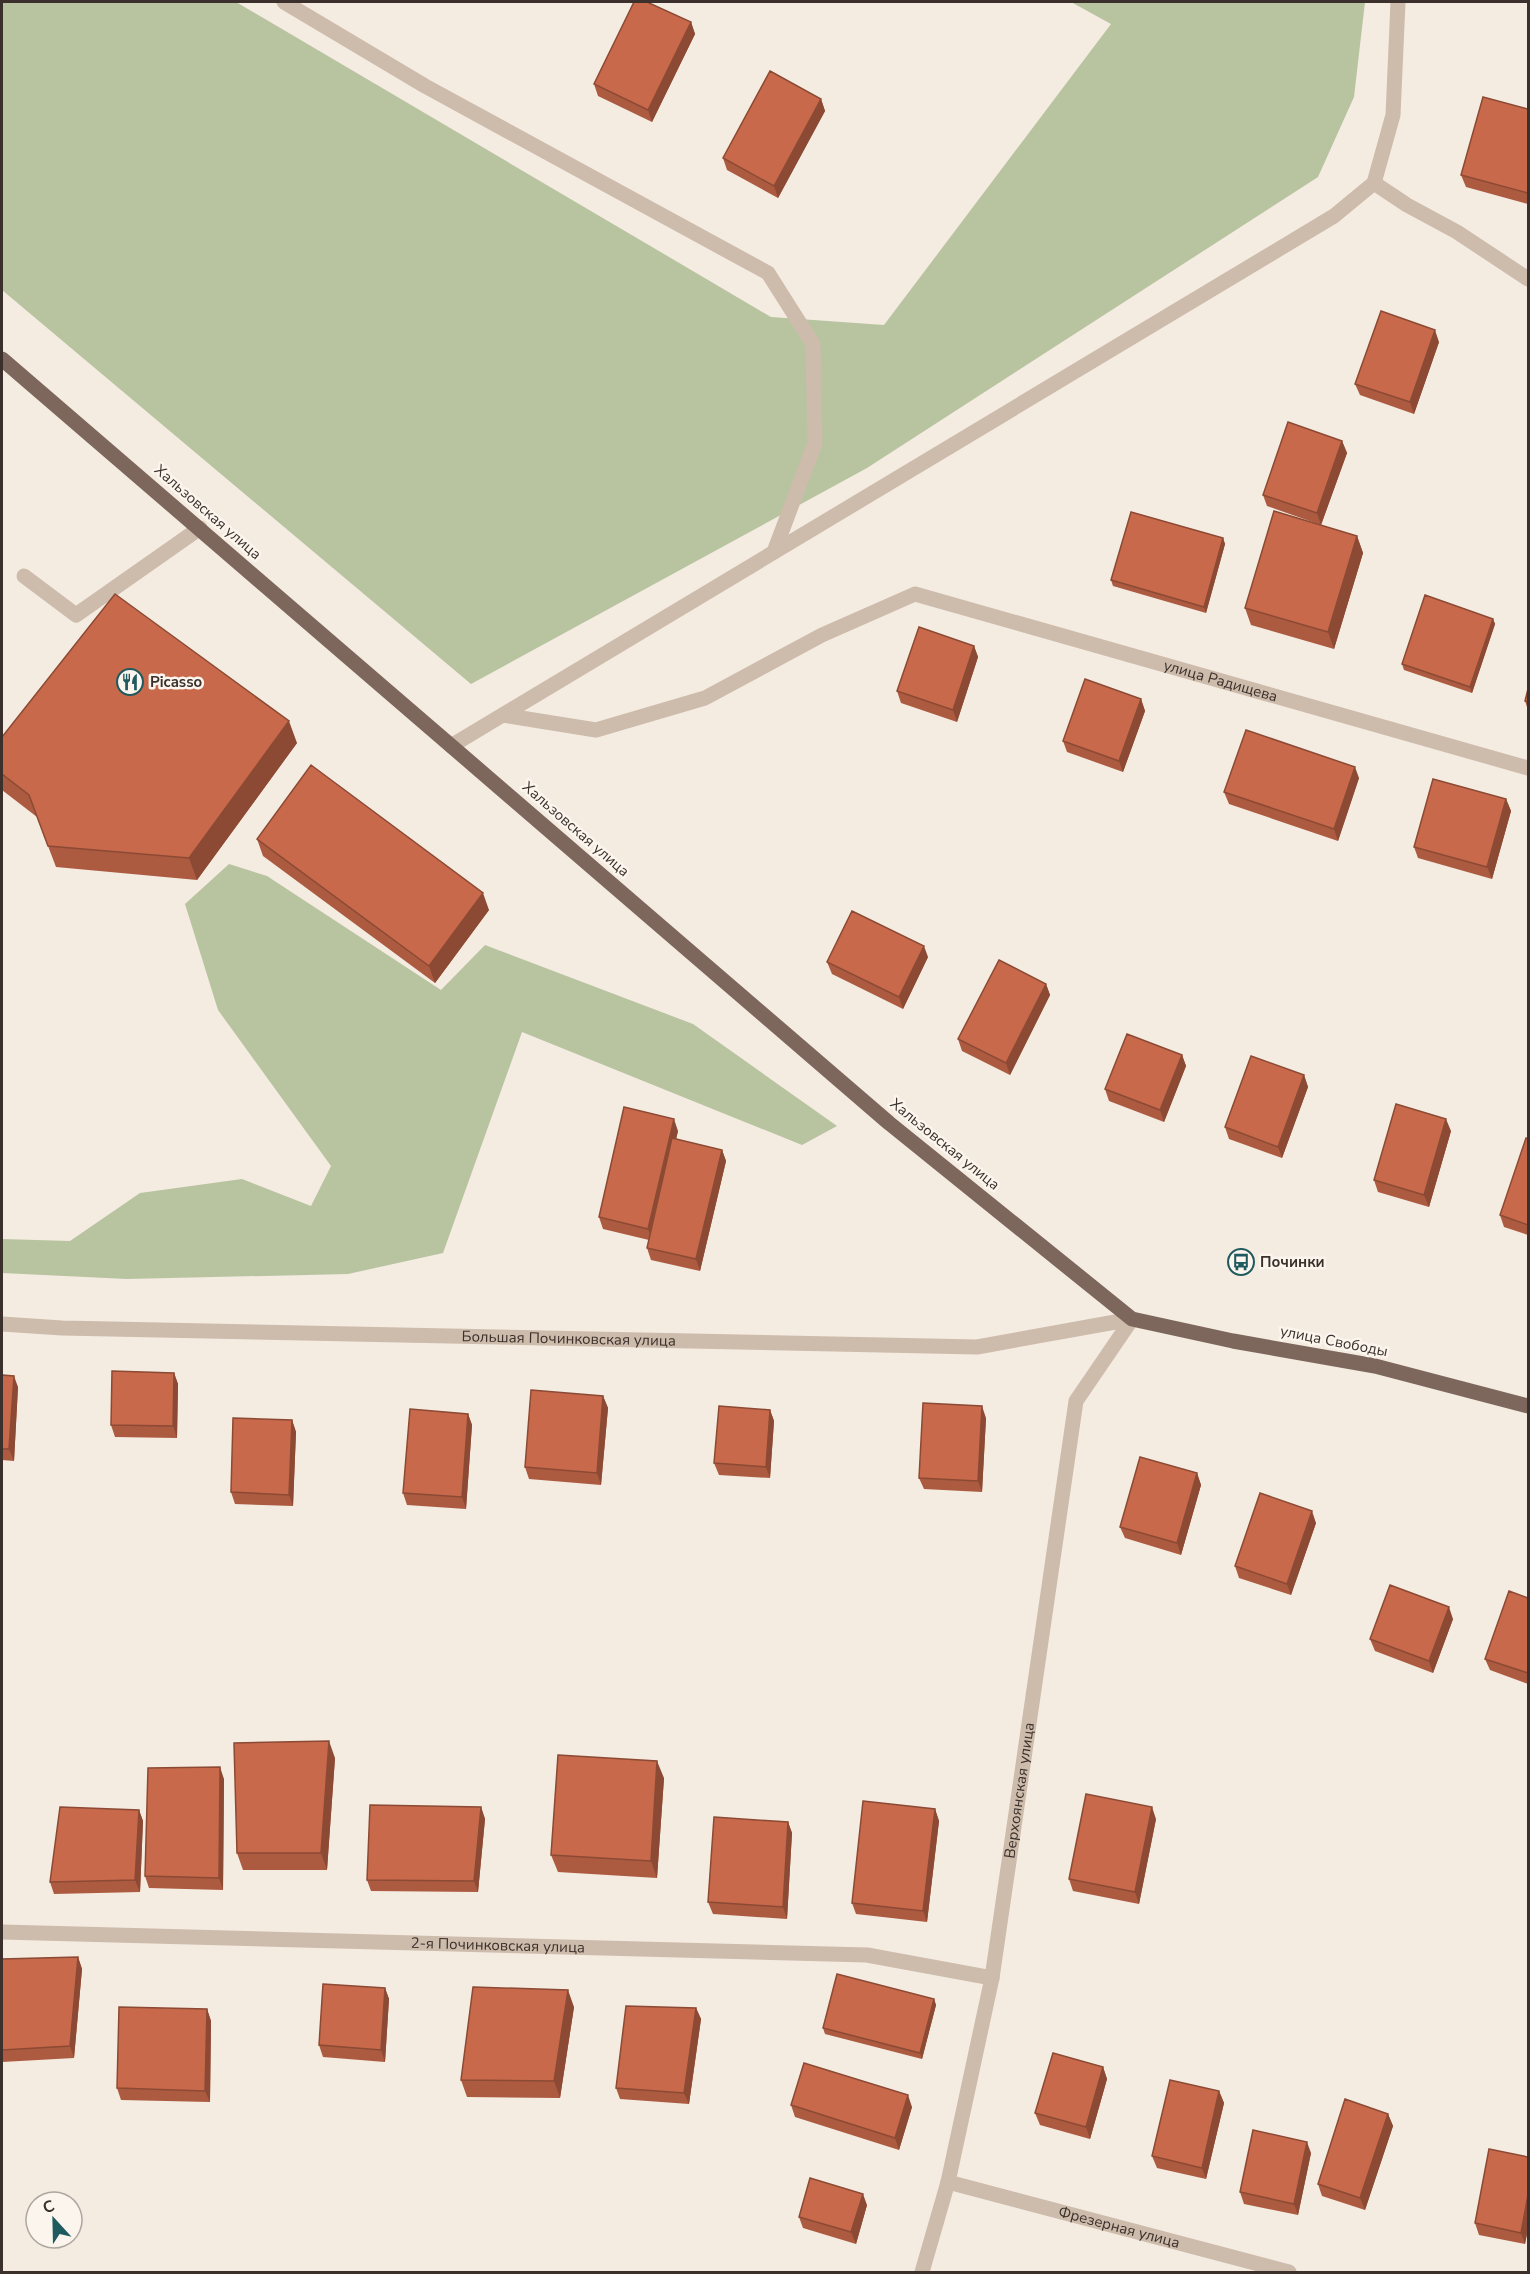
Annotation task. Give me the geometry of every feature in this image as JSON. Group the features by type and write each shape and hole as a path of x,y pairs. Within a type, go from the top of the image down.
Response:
{"main road":[{"name":"Хальзовская улица","path":"2,359 889,1123 1132,1318"},
{"name":"улица Свободы","path":"1132,1318 1233,1341 1375,1366 1528,1406"}],"street":[{"path":"284,2 425,86 768,273 813,344 815,443 774,552"},
{"path":"451,746 1334,216 1374,183 1393,115 1398,2"},
{"path":"1374,183 1528,279"},
{"path":"24,576 76,615 200,528"},
{"name":"улица Радищева","path":"503,715 596,730 705,698 822,635 915,594 1528,768"},
{"name":"Большая Починковская улица","path":"2,1324 74,1328 977,1347 1132,1318"},
{"name":"Верхоянская улица","path":"922,2272 948,2182 992,1978 1076,1401 1132,1318"},
{"name":"2-я Починковская улица","path":"2,1932 867,1955 992,1978"},
{"name":"Фрезерная улица","path":"948,2182 1289,2272"}],"green space":[{"path":"2,2 236,2 771,317 884,325 1111,24 1071,2 1365,2 1354,97 1318,177 867,468 471,684 2,290"},
{"path":"229,864 267,876 441,990 485,945 693,1024 837,1126 802,1145 522,1032 443,1253 348,1274 127,1279 2,1273 2,1239 70,1241 140,1193 242,1179 311,1206 331,1166 218,1010 185,904"}],"building":[{"path":"634,2 647,2 691,22 648,110 594,84"},
{"path":"770,71 821,99 774,186 723,158"},
{"path":"1483,97 1528,109 1528,193 1461,175"},
{"path":"1381,311 1435,330 1410,402 1355,384"},
{"path":"1288,422 1342,441 1317,513 1263,495"},
{"path":"1274,511 1357,536 1328,632 1245,608"},
{"path":"1131,512 1223,538 1204,607 1111,580"},
{"path":"115,594 289,721 189,858 48,846 29,795 2,774 2,737"},
{"path":"1425,595 1493,619 1470,687 1402,664"},
{"path":"919,627 974,646 953,710 897,691"},
{"path":"1085,679 1141,699 1119,761 1063,741"},
{"path":"1246,730 1355,767 1334,829 1224,792"},
{"path":"311,765 483,893 429,966 257,839"},
{"path":"1433,779 1506,799 1487,867 1414,847"},
{"path":"852,911 924,946 899,997 827,962"},
{"path":"999,960 1046,984 1006,1063 958,1039"},
{"path":"1127,1034 1182,1055 1160,1110 1105,1089"},
{"path":"1251,1056 1304,1075 1278,1147 1225,1127"},
{"path":"1396,1104 1446,1119 1424,1195 1374,1180"},
{"path":"624,1107 674,1119 648,1229 599,1217"},
{"path":"672,1138 722,1150 696,1259 647,1248"},
{"path":"1526,1138 1528,1139 1528,1225 1500,1215"},
{"path":"112,1371 174,1373 173,1426 111,1425"},
{"path":"2,1375 14,1376 9,1449 2,1449"},
{"path":"531,1390 603,1396 597,1473 525,1467"},
{"path":"923,1403 982,1406 978,1481 919,1478"},
{"path":"719,1406 770,1410 766,1467 714,1463"},
{"path":"410,1409 468,1414 462,1497 403,1493"},
{"path":"233,1418 292,1420 289,1495 231,1492"},
{"path":"1140,1457 1197,1473 1177,1543 1120,1527"},
{"path":"1260,1493 1312,1511 1287,1584 1235,1566"},
{"path":"1390,1585 1449,1607 1429,1661 1370,1639"},
{"path":"1509,1591 1528,1598 1528,1673 1485,1659"},
{"path":"329,1741 321,1853 237,1853 234,1743"},
{"path":"558,1755 657,1761 651,1861 551,1855"},
{"path":"220,1767 219,1878 145,1876 148,1768"},
{"path":"1086,1794 1152,1807 1135,1892 1069,1879"},
{"path":"863,1801 935,1809 923,1911 852,1903"},
{"path":"370,1805 481,1807 474,1881 367,1880"},
{"path":"60,1807 139,1810 135,1880 50,1882"},
{"path":"714,1817 788,1822 783,1907 708,1902"},
{"path":"78,1957 70,2046 2,2050 2,1959"},
{"path":"837,1974 934,1999 920,2053 823,2028"},
{"path":"323,1984 385,1988 381,2050 319,2045"},
{"path":"473,1987 568,1990 554,2081 461,2080"},
{"path":"626,2006 696,2008 684,2093 616,2088"},
{"path":"119,2007 207,2009 205,2091 117,2088"},
{"path":"1053,2053 1103,2067 1086,2127 1035,2113"},
{"path":"804,2063 908,2095 895,2138 791,2105"},
{"path":"1170,2080 1219,2091 1202,2168 1152,2156"},
{"path":"1345,2099 1388,2114 1360,2198 1318,2184"},
{"path":"1253,2130 1307,2142 1294,2204 1240,2192"},
{"path":"1489,2149 1528,2157 1528,2195 1521,2233 1475,2223"},
{"path":"810,2178 863,2194 851,2232 799,2217"}],"place":[{"name":"Picasso","path":"130,682"},
{"name":"Починки","path":"1241,1262"}]}
